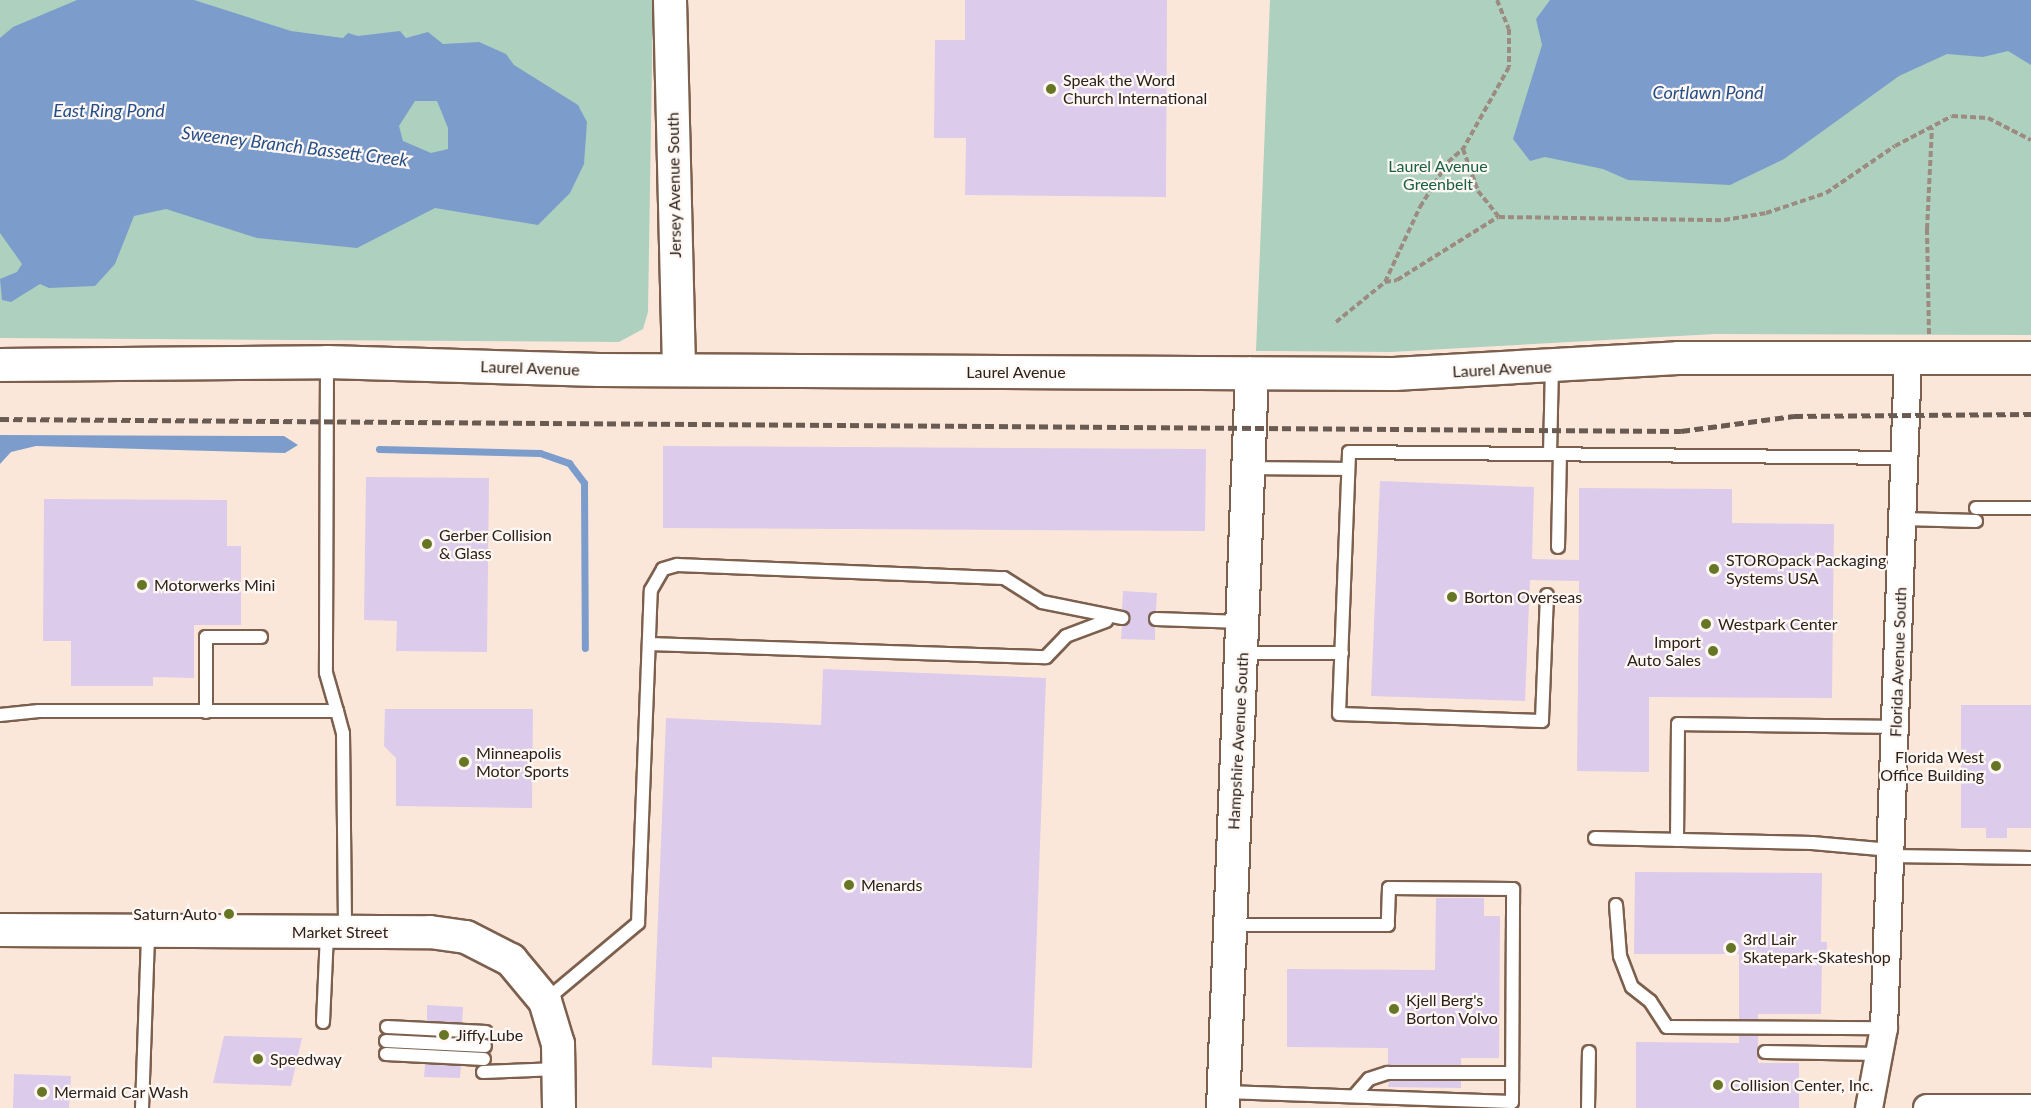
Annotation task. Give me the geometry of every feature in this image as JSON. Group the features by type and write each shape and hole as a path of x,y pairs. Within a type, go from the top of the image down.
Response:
{"street":[{"name":"Jersey Avenue South","path":"670,0 679,370"},
{"name":"Laurel Avenue","path":"0,365 327,362 679,370 1394,374 1678,358 2031,358"},
{"name":"Florida Avenue South","path":"1869,1108 1884,1028 1908,358"},
{"name":"Hampshire Avenue South","path":"1223,1100 1244,622 1252,374"},
{"name":"Market Street","path":"0,930 430,932 480,942 525,971 545,1001 555,1025 560,1068 559,1108"},
{"path":"1927,1108 2031,1108"}],"lane":[{"path":"323,1022 336,932 343,733 326,673 327,362"},
{"path":"1552,366 1558,547"},
{"path":"1547,595 1542,722 1340,714 1349,452 1906,458"},
{"path":"1250,468 1348,469"},
{"path":"1904,519 1976,515 2031,508"},
{"path":"545,1001 638,923 649,644 653,584 663,569 677,565 1004,578 1042,602 1122,618 1091,623 1066,636 1046,657 649,644"},
{"path":"1156,619 1244,622"},
{"path":"206,712 206,637 261,637"},
{"path":"1242,653 1342,653"},
{"path":"0,715 337,711"},
{"path":"1677,840 1678,724 1895,727"},
{"path":"1596,838 2031,858"},
{"path":"1223,1100 1356,1094 1385,1101 1512,1102 1513,889 1389,888 1388,925 1230,925"},
{"path":"1616,905 1620,956 1632,987 1650,1001 1667,1027 1884,1028"},
{"path":"142,1108 148,931"},
{"path":"387,1027 486,1032"},
{"path":"485,1046 386,1047 484,1065 560,1068"},
{"path":"1588,1108 1589,1052"},
{"path":"1766,1052 1880,1054"},
{"path":"1356,1094 1369,1079 1388,1072 1512,1073"}],"path":[{"path":"1336,322 1385,282 1420,207 1448,162 1463,149 1509,67 1509,29 1497,0"},
{"path":"1385,282 1396,280 1499,217 1667,222 1766,213 1826,193 1895,146 1966,115 1996,121 2031,140"},
{"path":"1929,330 1932,128"},
{"path":"1463,149 1478,191 1499,217"}],"green space":[{"path":"0,0 653,0 648,312 643,329 619,342 0,338"},
{"name":"Laurel Avenue Greenbelt","path":"1270,0 2031,0 2031,335 1715,334 1391,352 1256,351"}],"water":[{"name":"East Ring Pond","path":"77,0 194,0 291,31 343,38 348,33 358,36 400,31 406,38 428,32 443,44 479,42 506,54 514,65 578,105 587,122 584,164 570,193 538,225 435,208 357,248 257,238 166,209 134,216 115,264 95,286 49,288 40,284 11,302 2,300 0,279 17,272 22,264 0,233 0,38 13,27","holes":["415,101 437,101 448,128 448,149 431,153 403,141 399,126"]},
{"name":"Cortlawn Pond","path":"1550,0 2031,0 2031,65 2008,51 1983,57 1947,54 1899,76 1784,159 1730,185 1628,180 1603,169 1545,157 1530,161 1513,139 1542,45 1536,19"},
{"path":"0,435 284,436 298,445 285,453 36,446 11,452 0,464"}],"building":[{"name":"Speak the Word Church International","path":"965,0 1167,0 1166,197 965,195 966,138 934,138 935,40 965,40"},
{"path":"663,446 1206,449 1205,531 663,528"},
{"name":"Gerber Collision & Glass","path":"366,477 489,478 487,652 396,651 397,621 364,620"},
{"name":"Westpark Center","path":"1380,481 1534,487 1532,559 1579,560 1579,488 1732,489 1732,523 1834,524 1832,698 1649,697 1649,772 1577,771 1579,581 1530,580 1525,701 1371,696"},
{"name":"Motorwerks Mini","path":"44,499 227,500 227,546 241,546 241,625 194,625 194,678 153,677 153,686 71,686 71,641 43,641"},
{"path":"1123,591 1157,593 1156,611 1148,618 1155,627 1155,640 1121,639 1122,626 1130,619 1122,610"},
{"name":"Menards","path":"823,669 1046,678 1032,1068 712,1057 712,1068 652,1065 666,718 821,725"},
{"name":"Florida West Office Building","path":"1961,705 2031,705 2031,828 2007,828 2007,838 1986,838 1986,828 1961,828"},
{"name":"Minneapolis Motor Sports","path":"385,709 533,709 532,808 396,806 396,758 384,746"},
{"name":"3rd Lair Skatepark-Skateshop","path":"1635,872 1822,873 1821,942 1827,942 1827,959 1822,959 1821,1014 1758,1014 1758,1019 1739,1019 1739,954 1634,954"},
{"name":"Kjell Berg's Borton Volvo","path":"1436,898 1484,898 1484,916 1500,916 1499,1058 1461,1058 1461,1065 1388,1065 1388,1048 1287,1047 1287,969 1435,970"},
{"path":"427,1005 463,1007 462,1023 427,1021"},
{"name":"Speedway","path":"224,1036 302,1038 291,1086 213,1083"},
{"name":"Collision Center, Inc.","path":"1739,1036 1758,1036 1758,1063 1799,1063 1799,1108 1636,1108 1636,1042 1739,1043"},
{"path":"425,1064 461,1066 460,1078 424,1077"},
{"name":"Mermaid Car Wash","path":"14,1074 71,1076 69,1108 13,1108"},
{"path":"1389,1081 1461,1081 1461,1088 1388,1087"}],"waterway":[{"path":"379,449 540,453 569,463 584,483 585,648"}],"railway":[{"path":"0,419 1681,431 1794,416 2031,414"}],"place":[{"name":"Speak the Word Church International","path":"1051,89"},
{"name":"Gerber Collision & Glass","path":"427,544"},
{"name":"STOROpack Packaging Systems USA","path":"1714,569"},
{"name":"Motorwerks Mini","path":"142,585"},
{"name":"Borton Overseas","path":"1452,597"},
{"name":"Westpark Center","path":"1706,624"},
{"name":"Import Auto Sales","path":"1713,651"},
{"name":"Minneapolis Motor Sports","path":"464,762"},
{"name":"Florida West Office Building","path":"1996,766"},
{"name":"Menards","path":"849,885"},
{"name":"Saturn Auto","path":"229,914"},
{"name":"3rd Lair Skatepark-Skateshop","path":"1731,948"},
{"name":"Kjell Berg's Borton Volvo","path":"1394,1009"},
{"name":"Jiffy Lube","path":"444,1035"},
{"name":"Speedway","path":"258,1059"},
{"name":"Collision Center, Inc.","path":"1718,1085"},
{"name":"Mermaid Car Wash","path":"42,1092"}],"water label":[{"name":"Sweeney Branch Bassett Creek","path":"295,146"}]}
